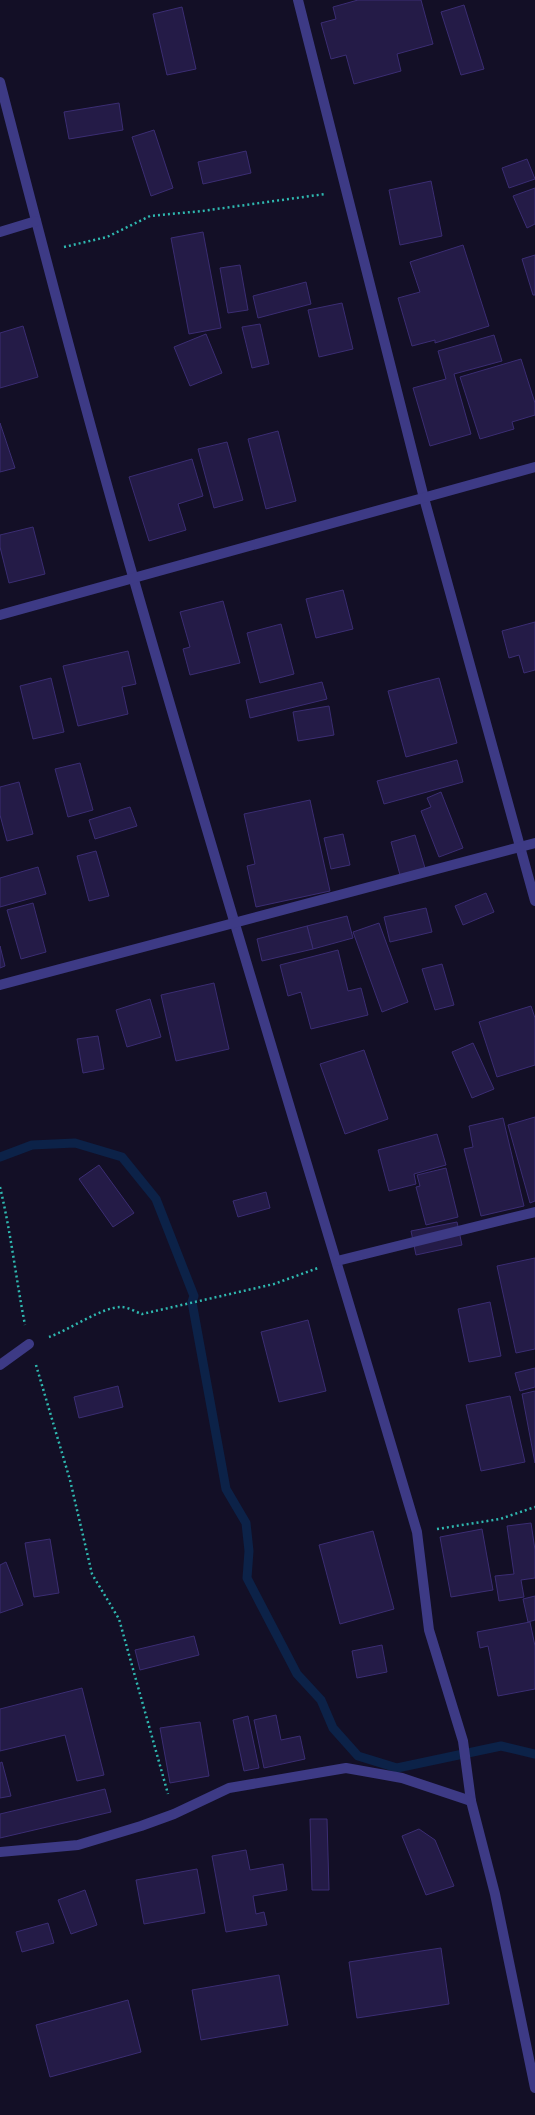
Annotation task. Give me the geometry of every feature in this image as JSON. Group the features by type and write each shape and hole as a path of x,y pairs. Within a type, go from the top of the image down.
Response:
{"street":[{"path":"298,0 348,192 424,498 535,901"},
{"path":"0,82 44,251 133,578 234,923 337,1261 417,1532 429,1630 463,1741 471,1801 495,1894 535,2088"},
{"path":"0,232 36,221"},
{"path":"0,615 535,467"},
{"path":"0,985 535,843"},
{"path":"337,1261 535,1212"},
{"path":"0,1365 29,1344"},
{"path":"0,1852 78,1845 141,1826 174,1814 229,1788 346,1768 402,1778 471,1801"}],"path":[{"path":"44,251 107,237 150,216 348,192"},
{"path":"0,1187 29,1344 70,1480 92,1574 119,1619 174,1814"},
{"path":"29,1344 66,1332 105,1310 122,1307 142,1314 274,1284 337,1261"},
{"path":"417,1532 500,1519 535,1507"}],"building":[{"path":"358,0 421,0 433,44 397,54 401,71 354,84 346,55 331,59 321,23 336,19 333,7"},
{"path":"464,5 484,69 461,75 441,12"},
{"path":"182,7 196,69 167,75 153,14"},
{"path":"119,103 123,130 69,139 64,112"},
{"path":"154,130 173,188 151,196 132,137"},
{"path":"246,151 251,173 203,184 198,162"},
{"path":"527,159 535,179 509,188 502,168"},
{"path":"431,181 442,236 400,245 389,190"},
{"path":"535,188 535,224 527,228 513,196"},
{"path":"203,232 221,328 189,334 171,238"},
{"path":"463,245 489,326 435,343 435,340 412,346 398,298 420,292 410,262"},
{"path":"535,255 535,295 533,295 522,259"},
{"path":"240,265 248,310 228,313 220,268"},
{"path":"306,282 311,304 258,318 253,296"},
{"path":"342,303 353,349 319,357 308,310"},
{"path":"260,324 269,364 252,368 242,327"},
{"path":"23,326 38,377 0,388 0,333"},
{"path":"206,334 222,373 190,386 174,347"},
{"path":"494,335 502,361 454,374 471,434 430,446 413,388 446,379 438,351"},
{"path":"521,359 535,403 535,415 512,422 514,429 480,439 460,377"},
{"path":"0,423 15,468 0,472"},
{"path":"278,431 296,501 266,509 248,439"},
{"path":"227,442 243,500 214,508 198,449"},
{"path":"192,459 203,496 178,504 186,530 149,541 129,477"},
{"path":"33,527 45,574 9,583 0,547 0,535"},
{"path":"343,590 353,629 316,638 306,599"},
{"path":"223,601 240,663 190,675 183,649 190,647 180,612"},
{"path":"535,622 535,670 524,673 519,655 509,658 502,631"},
{"path":"281,624 294,674 260,683 247,633"},
{"path":"128,651 136,684 122,687 128,714 78,726 63,666"},
{"path":"51,678 64,732 33,739 20,686"},
{"path":"439,678 457,743 406,757 388,691"},
{"path":"322,682 327,699 250,718 246,700"},
{"path":"329,706 334,735 298,741 293,712"},
{"path":"457,760 463,782 384,804 377,781"},
{"path":"80,763 93,810 68,817 55,769"},
{"path":"19,782 33,834 7,841 0,815 0,787"},
{"path":"441,792 463,848 439,857 421,811 431,807 427,798"},
{"path":"310,800 330,891 256,907 247,866 255,864 244,814"},
{"path":"130,807 137,826 95,839 89,820"},
{"path":"343,834 350,865 331,869 324,838"},
{"path":"415,835 425,868 400,875 391,842"},
{"path":"96,851 109,896 89,901 77,856"},
{"path":"38,867 46,894 0,907 0,878"},
{"path":"486,893 494,912 463,925 455,906"},
{"path":"33,903 46,952 21,959 7,910"},
{"path":"426,908 432,932 390,942 384,917"},
{"path":"347,916 353,938 313,949 307,926"},
{"path":"379,923 408,1002 382,1012 353,932"},
{"path":"307,926 313,949 262,961 257,939"},
{"path":"0,946 5,966 0,968"},
{"path":"338,950 348,991 361,988 368,1015 311,1029 301,992 288,996 280,965"},
{"path":"442,964 454,1005 435,1010 422,969"},
{"path":"214,983 229,1049 176,1061 161,995"},
{"path":"150,999 161,1037 127,1047 116,1010"},
{"path":"531,1006 535,1018 535,1065 497,1077 479,1022"},
{"path":"98,1036 104,1069 83,1073 77,1039"},
{"path":"473,1043 494,1089 472,1098 452,1052"},
{"path":"364,1050 388,1119 345,1134 320,1064"},
{"path":"535,1117 535,1201 530,1203 508,1125"},
{"path":"503,1118 524,1206 481,1216 464,1149 473,1147 469,1126"},
{"path":"437,1134 446,1165 414,1174 416,1184 389,1191 378,1150"},
{"path":"99,1165 134,1213 113,1227 79,1179"},
{"path":"446,1168 458,1217 426,1225 416,1187 420,1186 417,1175"},
{"path":"266,1192 270,1208 238,1217 233,1201"},
{"path":"457,1222 462,1245 416,1255 411,1231"},
{"path":"535,1258 535,1349 516,1353 497,1266"},
{"path":"490,1302 501,1356 469,1362 458,1309"},
{"path":"308,1320 326,1391 279,1402 261,1332"},
{"path":"535,1368 535,1387 520,1391 515,1373"},
{"path":"118,1386 123,1407 79,1418 74,1397"},
{"path":"535,1391 535,1463 522,1394"},
{"path":"510,1396 525,1462 481,1471 466,1405"},
{"path":"531,1523 535,1550 535,1578 521,1580 524,1597 499,1601 495,1576 514,1574 507,1526"},
{"path":"482,1529 493,1590 451,1597 440,1537"},
{"path":"373,1531 394,1609 340,1624 319,1545"},
{"path":"50,1539 59,1593 34,1597 25,1543"},
{"path":"6,1562 23,1605 0,1613 0,1565"},
{"path":"535,1596 535,1620 528,1622 523,1599"},
{"path":"530,1622 535,1646 535,1689 498,1696 488,1646 480,1648 477,1632"},
{"path":"194,1636 199,1655 140,1670 135,1650"},
{"path":"382,1645 387,1672 357,1678 352,1651"},
{"path":"82,1688 104,1775 77,1781 65,1735 0,1751 0,1709"},
{"path":"276,1715 281,1740 300,1736 305,1759 264,1768 254,1720"},
{"path":"248,1716 259,1768 244,1771 233,1720"},
{"path":"200,1722 209,1776 170,1783 160,1728"},
{"path":"2,1762 11,1796 0,1798 0,1763"},
{"path":"105,1789 111,1812 0,1838 0,1814"},
{"path":"310,1819 327,1819 329,1890 312,1890"},
{"path":"419,1829 435,1840 454,1886 426,1895 402,1836"},
{"path":"246,1850 250,1870 283,1864 287,1890 253,1896 256,1914 264,1912 267,1925 226,1932 212,1856"},
{"path":"197,1869 205,1913 144,1924 136,1880"},
{"path":"85,1890 97,1925 71,1934 58,1900"},
{"path":"48,1923 54,1943 22,1952 16,1932"},
{"path":"441,1948 449,2004 357,2018 349,1962"},
{"path":"279,1975 288,2025 201,2040 192,1990"},
{"path":"128,2000 141,2052 50,2077 36,2025"}],"waterway":[{"path":"0,1157 32,1145 75,1143 122,1157 156,1199 194,1296 192,1302 226,1489 246,1523 249,1551 247,1578 297,1674 321,1700 333,1728 358,1756 397,1768 501,1746 535,1754"}]}
